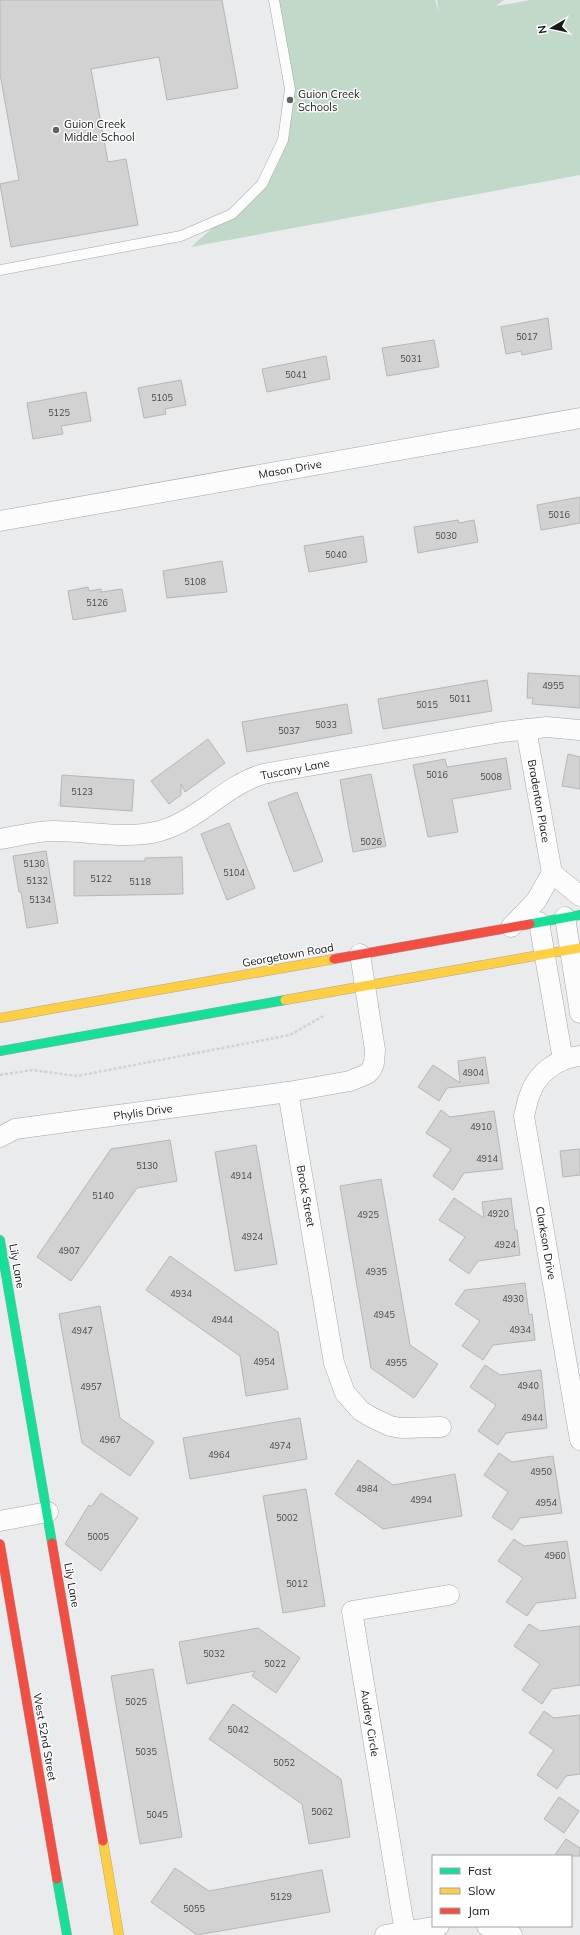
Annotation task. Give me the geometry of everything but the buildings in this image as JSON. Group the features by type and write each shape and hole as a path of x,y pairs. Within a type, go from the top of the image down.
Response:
{"main road":[{"name":"Georgetown Road","path":"0,1018 572,916"},
{"path":"0,1051 575,949"},
{"name":"Lily Lane","path":"0,1240 120,1935"},
{"name":"West 52nd Street","path":"0,1544 67,1935"}],"street":[{"name":"Mason Drive","path":"0,521 580,418"},
{"name":"Tuscany Lane","path":"0,839 45,831 134,835 153,833 179,824 231,788 263,774 526,729 559,727 580,730"},
{"name":"Bradenton Place","path":"526,729 552,873"},
{"path":"511,927 536,901 552,873 580,896"},
{"path":"572,916 580,1012"},
{"name":"Clarkson Drive","path":"539,922 545,954 572,1058 543,1073 530,1093 524,1116 580,1440"},
{"path":"288,1092 350,1081 367,1074 371,1070 374,1062 375,1050 360,954"},
{"name":"Phylis Drive","path":"0,1137 15,1129 288,1092"},
{"name":"Brock Street","path":"288,1092 334,1363 345,1393 361,1411 390,1426 413,1429 441,1426"},
{"path":"0,1521 48,1512"},
{"name":"Audrey Circle","path":"405,1932 352,1611 449,1595"},
{"path":"385,1935 434,1927"},
{"path":"490,1927 512,1935"}],"lane":[{"path":"0,270 181,236 232,214 262,184 283,140 290,90 274,0"}],"path":[{"path":"0,1075 32,1070 77,1076 290,1036 332,1011"}],"green space":[{"path":"274,0 435,0 439,12 437,0 504,0 496,6 531,0 580,0 580,175 191,247 262,184 283,140 290,89"}],"traffic: fast":[{"path":"530,924 580,915"},
{"path":"0,1051 285,1000"},
{"path":"0,1240 52,1543"},
{"path":"57,1879 67,1935"}],"traffic: slow":[{"path":"285,1000 580,948"},
{"path":"0,1018 334,959"},
{"path":"103,1841 119,1935"}],"traffic: jam":[{"path":"334,959 530,924"},
{"path":"52,1543 103,1841"},
{"path":"0,1544 57,1879"}],"place":[{"name":"Guion Creek Schools","path":"290,100"},
{"name":"Guion Creek Middle School","path":"56,130"}]}
